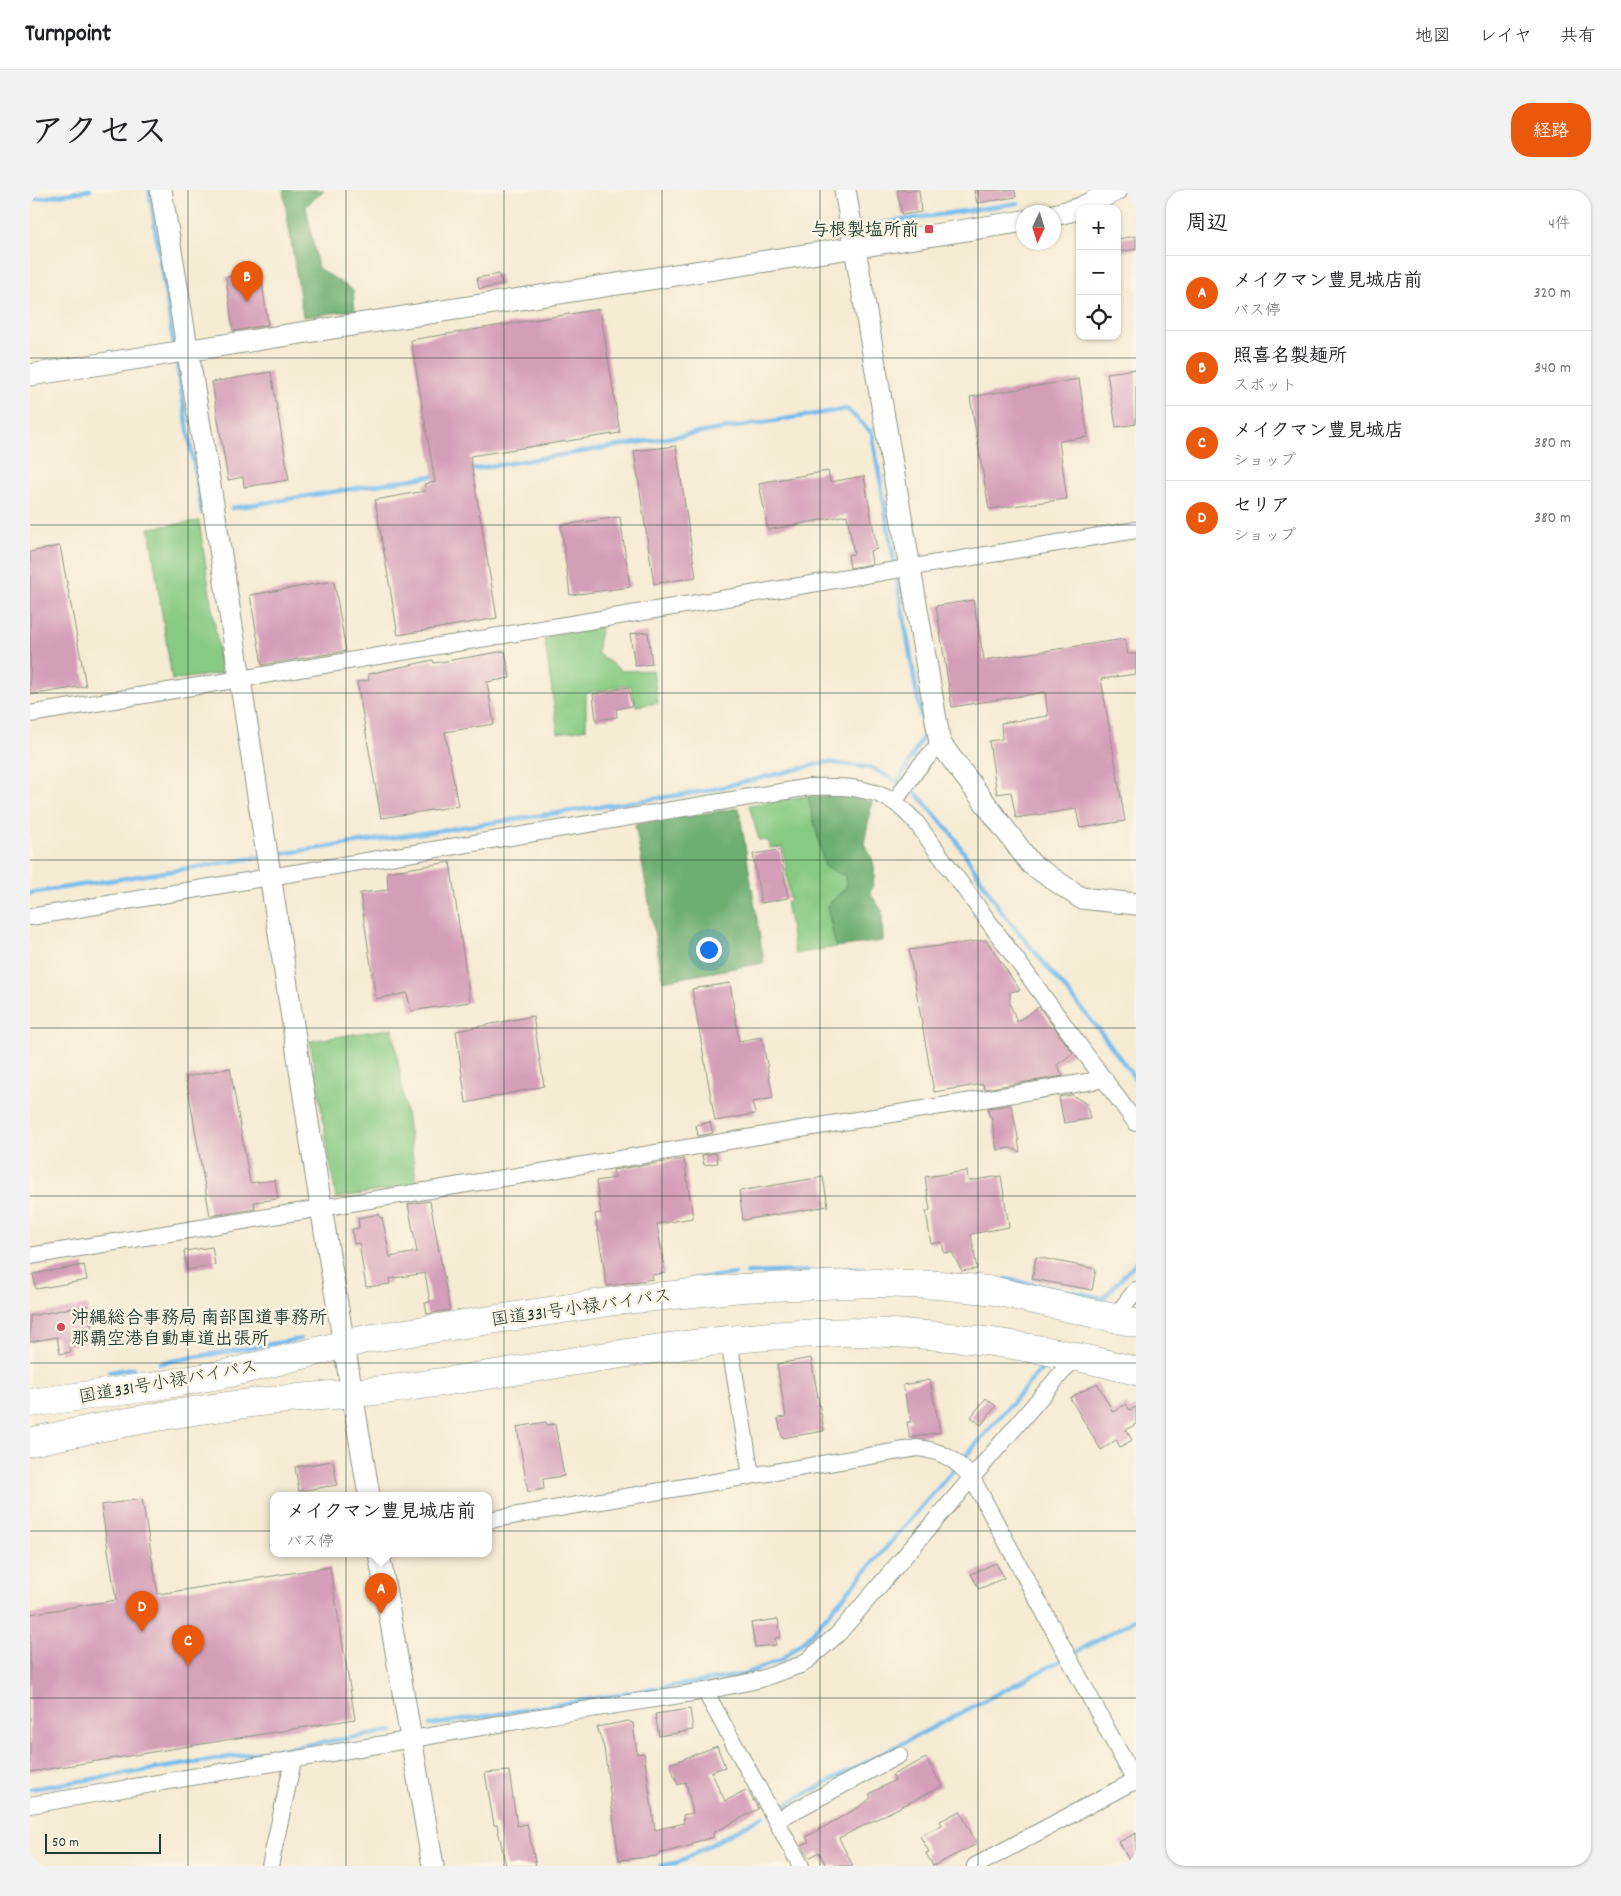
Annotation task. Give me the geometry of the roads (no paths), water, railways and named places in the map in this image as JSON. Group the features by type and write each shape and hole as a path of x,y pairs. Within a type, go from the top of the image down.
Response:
{"highway":[{"name":"国道331号小禄バイパス","path":"30,1403 211,1377 344,1343 615,1301 689,1292 817,1284 876,1283 975,1289 1126,1320"},
{"name":"国道331号小禄バイパス","path":"30,1442 167,1416 252,1403 352,1393 677,1345 820,1333 930,1336 1007,1344 1076,1356 1136,1371"}],"street":[{"path":"161,190 240,680 321,1207 368,1492"},
{"path":"845,190 940,743 1031,864 1081,898 1136,904"},
{"path":"1061,213 1078,209 1117,190"},
{"path":"30,375 1016,222"},
{"path":"30,714 1136,530"},
{"path":"894,802 918,768 940,743"},
{"path":"30,917 810,787 842,786 869,791 894,802 915,821 1136,1123"},
{"path":"30,1256 1105,1079"},
{"path":"1126,1320 1136,1290"},
{"path":"730,1340 751,1475"},
{"path":"30,1805 705,1691 779,1674 803,1664 825,1647 970,1475 1076,1356"},
{"path":"492,1519 917,1448 933,1450 951,1458 970,1475 1136,1781 975,1866"},
{"path":"380,1557 433,1866"},
{"path":"705,1691 802,1866"},
{"path":"777,1820 899,1755"},
{"path":"270,1866 292,1761"}],"waterway":[{"path":"30,200 90,190"},
{"path":"149,190 174,347"},
{"path":"870,225 1018,203"},
{"path":"176,359 202,513"},
{"path":"468,470 847,409 872,433 924,735 898,782"},
{"path":"232,508 438,475"},
{"path":"273,855 706,791 827,762 872,768 914,791 952,834 1001,911 1100,1031 1136,1080"},
{"path":"30,893 261,857"},
{"path":"1102,1300 1136,1262"},
{"path":"820,1271 863,1268"},
{"path":"747,1273 809,1271"},
{"path":"692,1279 735,1274"},
{"path":"1006,1279 1104,1298"},
{"path":"160,1363 300,1339"},
{"path":"430,1725 742,1675 781,1660 810,1635 1045,1365"},
{"path":"110,1372 133,1368"},
{"path":"1071,1655 1136,1619"},
{"path":"777,1809 1060,1661"},
{"path":"30,1789 393,1731"},
{"path":"660,1866 679,1862 763,1816"}],"place":[{"name":"与根製塩所前","path":"929,229"},
{"name":"照喜名製麺所","path":"247,302"},
{"name":"沖縄総合事務局 南部国道事務所 那覇空港自動車道出張所","path":"61,1327"},
{"name":"メイクマン豊見城店前","path":"381,1614"},
{"name":"セリア","path":"142,1632"},
{"name":"メイクマン豊見城店","path":"188,1666"}]}
